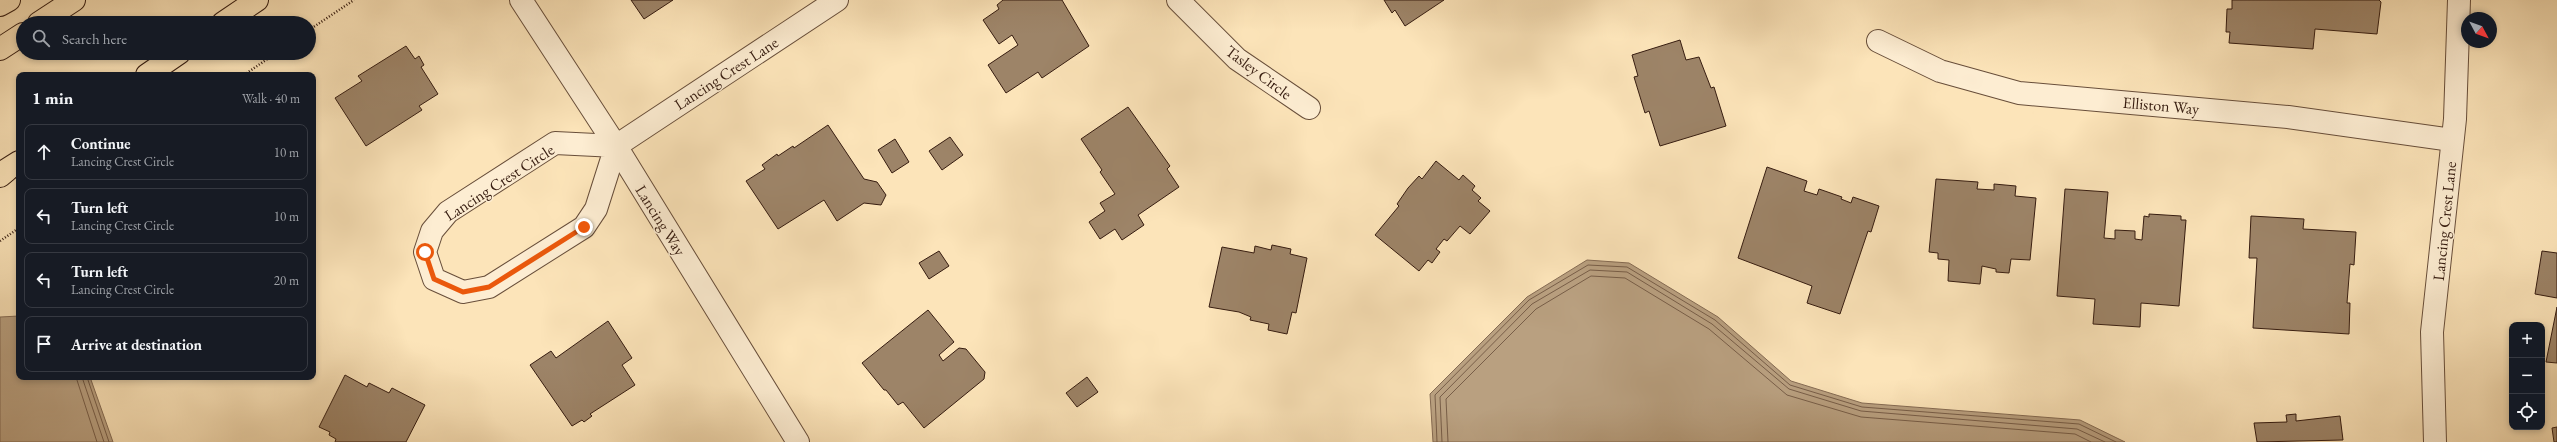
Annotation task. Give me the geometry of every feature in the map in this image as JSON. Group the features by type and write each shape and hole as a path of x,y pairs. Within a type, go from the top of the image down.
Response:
{"main road":[{"path":"0,5 9,0"},
{"path":"50,16 74,0"},
{"path":"233,16 257,0"},
{"path":"0,49 16,39"},
{"path":"151,72 169,60"}],"street":[{"name":"Lancing Way","path":"522,0 616,146 798,442"},
{"name":"Lancing Crest Lane","path":"616,146 837,0"},
{"name":"Tasley Circle","path":"1178,0 1237,59 1309,108"},
{"name":"Lancing Crest Lane","path":"2435,442 2432,332 2452,140 2459,0"},
{"name":"Elliston Way","path":"1878,41 1940,71 2019,93 2288,117 2452,140"},
{"name":"Lancing Crest Circle","path":"555,143 616,146 596,209 584,227 489,287 463,292 434,279 425,252 432,231 448,212 555,143"}],"path":[{"path":"316,25 354,0"},
{"path":"248,72 266,60"},
{"path":"0,241 16,230"}],"water":[{"path":"1587,260 1629,263 1718,317 1791,381 1862,403 2080,420 2125,442 1433,442 1430,394 1527,297"},
{"path":"16,316 16,380 91,380 113,442 0,442 0,317"}],"building":[{"path":"631,0 673,0 644,19"},
{"path":"1003,0 1062,0 1089,46 1042,78 1038,72 1006,93 988,65 1018,45 1012,35 999,44 983,20 999,9 997,5"},
{"path":"1384,0 1444,0 1405,26 1395,10 1392,13"},
{"path":"2232,0 2379,0 2381,2 2377,34 2315,29 2313,49 2229,43 2230,32 2226,32 2227,9 2232,9"},
{"path":"1680,40 1686,60 1699,57 1711,88 1714,87 1726,126 1660,146 1649,111 1645,113 1634,77 1638,76 1632,55"},
{"path":"406,46 415,59 419,56 424,65 421,67 438,94 419,106 422,110 366,146 335,98 362,81 358,76"},
{"path":"1128,107 1170,166 1167,169 1179,187 1138,215 1144,225 1122,240 1115,229 1100,239 1089,222 1105,211 1100,203 1115,194 1100,172 1102,170 1081,139"},
{"path":"828,125 864,179 877,182 886,195 881,205 864,203 837,221 824,200 778,229 746,181 765,169 762,165 777,154 778,156 793,146 794,148"},
{"path":"950,137 963,155 942,170 929,151"},
{"path":"895,139 909,162 892,173 878,150"},
{"path":"1436,161 1459,180 1463,175 1475,186 1472,190 1481,198 1478,201 1490,211 1470,234 1460,226 1447,241 1444,239 1436,249 1440,252 1432,263 1428,260 1419,271 1375,235 1399,206 1397,204 1408,188 1419,176 1422,179"},
{"path":"1767,167 1807,181 1804,191 1817,195 1819,189 1842,197 1841,199 1851,203 1853,197 1879,206 1871,232 1868,231 1840,314 1807,303 1812,286 1738,258"},
{"path":"1936,179 1978,182 1977,189 1994,190 1994,184 2016,186 2015,196 2036,198 2030,260 2011,259 2009,273 1996,272 1996,269 1982,266 1980,284 1948,281 1949,260 1938,259 1938,253 1929,252"},
{"path":"2065,189 2108,192 2104,238 2115,239 2115,230 2135,231 2135,239 2142,240 2144,216 2149,217 2149,214 2181,216 2181,220 2186,220 2179,306 2141,303 2140,327 2093,324 2095,299 2057,296"},
{"path":"2251,216 2304,219 2303,229 2356,232 2354,265 2350,264 2347,303 2350,303 2349,334 2253,328 2257,258 2249,258"},
{"path":"1272,245 1291,249 1290,254 1307,258 1296,313 1292,312 1287,334 1268,330 1269,324 1250,320 1251,317 1239,312 1209,307 1222,247 1254,253 1255,246 1271,250"},
{"path":"939,251 949,266 929,279 919,263"},
{"path":"2542,251 2557,253 2557,298 2535,294"},
{"path":"2557,307 2557,363 2546,362"},
{"path":"928,310 954,342 939,355 943,361 959,348 966,349 985,372 984,379 924,428 903,402 898,405 862,363"},
{"path":"608,321 632,358 622,365 635,385 590,414 592,416 584,422 582,420 572,426 530,365 551,351 556,358"},
{"path":"345,375 367,387 369,383 389,393 392,388 425,405 406,442 335,442 336,439 329,435 330,432 319,427"},
{"path":"1087,377 1098,392 1077,407 1066,393"},
{"path":"2296,414 2296,421 2340,416 2343,440 2257,442 2254,423 2287,422 2286,415"},
{"path":"2557,427 2557,442 2554,442 2552,428"}],"route":[{"path":"425,252 434,279 463,292 489,287 584,227"}]}
